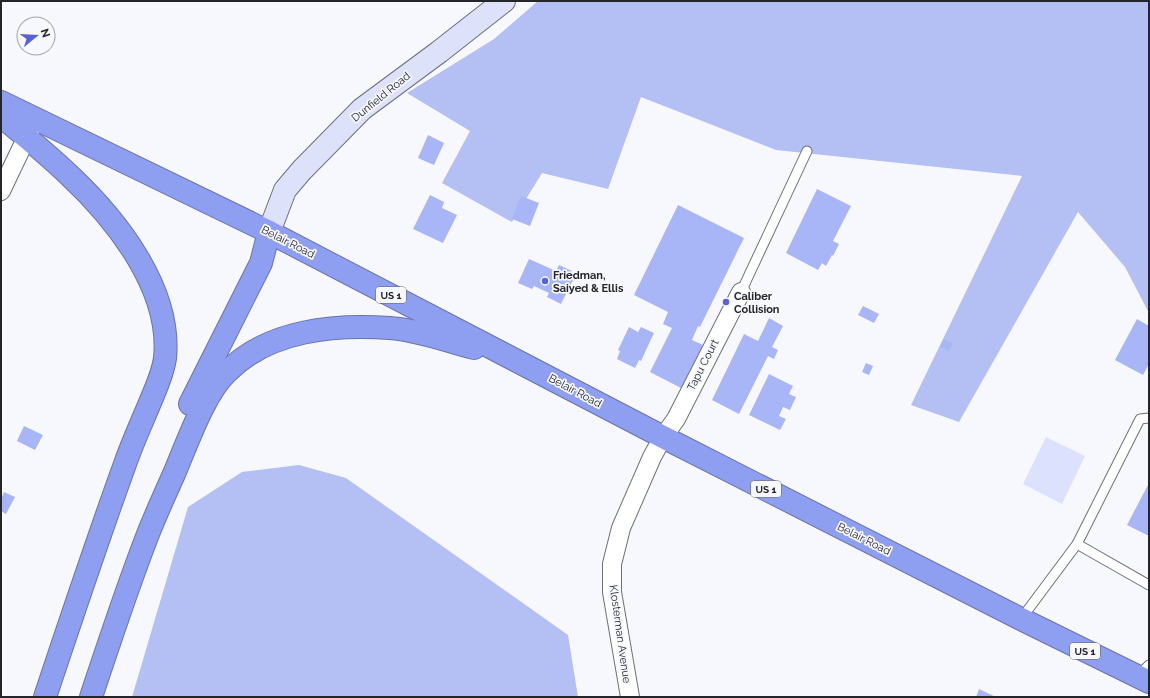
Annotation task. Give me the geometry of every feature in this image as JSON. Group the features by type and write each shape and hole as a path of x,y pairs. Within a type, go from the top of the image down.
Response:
{"highway":[{"name":"Belair Road","path":"1,102 37,118 269,232 663,437 1021,619 1145,675"},
{"path":"1,116 70,175 115,224 144,268 157,300 165,330 165,359 157,387 132,445 100,533 45,697"},
{"path":"148,533 160,485 176,437 191,403 261,263 269,232"},
{"path":"90,697 148,533 208,397 227,371 248,353 280,339 308,331 334,328 391,328 422,334 512,358"}],"street":[{"name":"Dunfield Road","path":"269,232 285,190 302,170 362,109 439,52 504,1"},
{"path":"1,191 26,137 37,118"},
{"name":"Tapu Court","path":"663,437 676,418 741,292"},
{"name":"Klosterman Avenue","path":"630,697 612,592 612,564 621,528 652,457 663,437"}],"lane":[{"path":"741,292 807,151"},
{"path":"1021,619 1076,544 1140,419 1149,418"},
{"path":"1076,544 1149,585"}],"shaded area":[{"path":"538,1 1149,1 1149,313 1125,267 1078,212 959,422 911,405 1022,176 776,150 641,97 608,189 542,173 512,222 442,183 470,131 407,93 494,39"},
{"path":"1046,437 1085,456 1062,504 1023,484"},
{"path":"299,465 346,478 568,635 578,697 132,697 188,507 242,472"}],"building":[{"path":"428,135 444,143 434,165 418,158"},
{"path":"817,189 851,206 833,241 839,244 833,256 832,255 826,266 822,263 818,270 786,253"},
{"path":"430,195 444,202 442,208 457,215 443,243 413,229"},
{"path":"521,196 539,203 530,226 512,219"},
{"path":"678,205 744,238 700,327 698,326 692,340 703,345 681,388 650,372 672,328 663,324 668,312 634,295"},
{"name":"Friedman, Saiyed & Ellis","path":"529,259 556,271 559,265 572,271 569,278 573,280 561,304 547,297 549,293 534,286 532,289 518,283"},
{"path":"863,306 879,314 874,323 858,315"},
{"path":"769,318 783,326 772,347 778,350 774,359 768,356 739,414 712,400 744,334 758,341"},
{"path":"1137,319 1149,326 1149,364 1143,375 1115,360"},
{"path":"629,327 638,332 641,327 654,333 641,361 639,360 635,368 617,359 620,351 618,350"},
{"path":"944,339 953,344 949,351 940,347"},
{"path":"866,363 873,366 869,375 862,372"},
{"path":"769,374 793,386 789,394 796,397 790,410 783,407 779,416 786,419 780,430 749,415"},
{"path":"24,426 43,435 35,450 17,441"},
{"path":"1149,483 1149,536 1127,525"},
{"path":"4,492 15,497 6,514 1,511 1,499"},
{"path":"979,689 996,697 976,697"}],"place":[{"name":"Friedman, Saiyed & Ellis","path":"545,281"},
{"name":"Caliber Collision","path":"726,302"}]}
